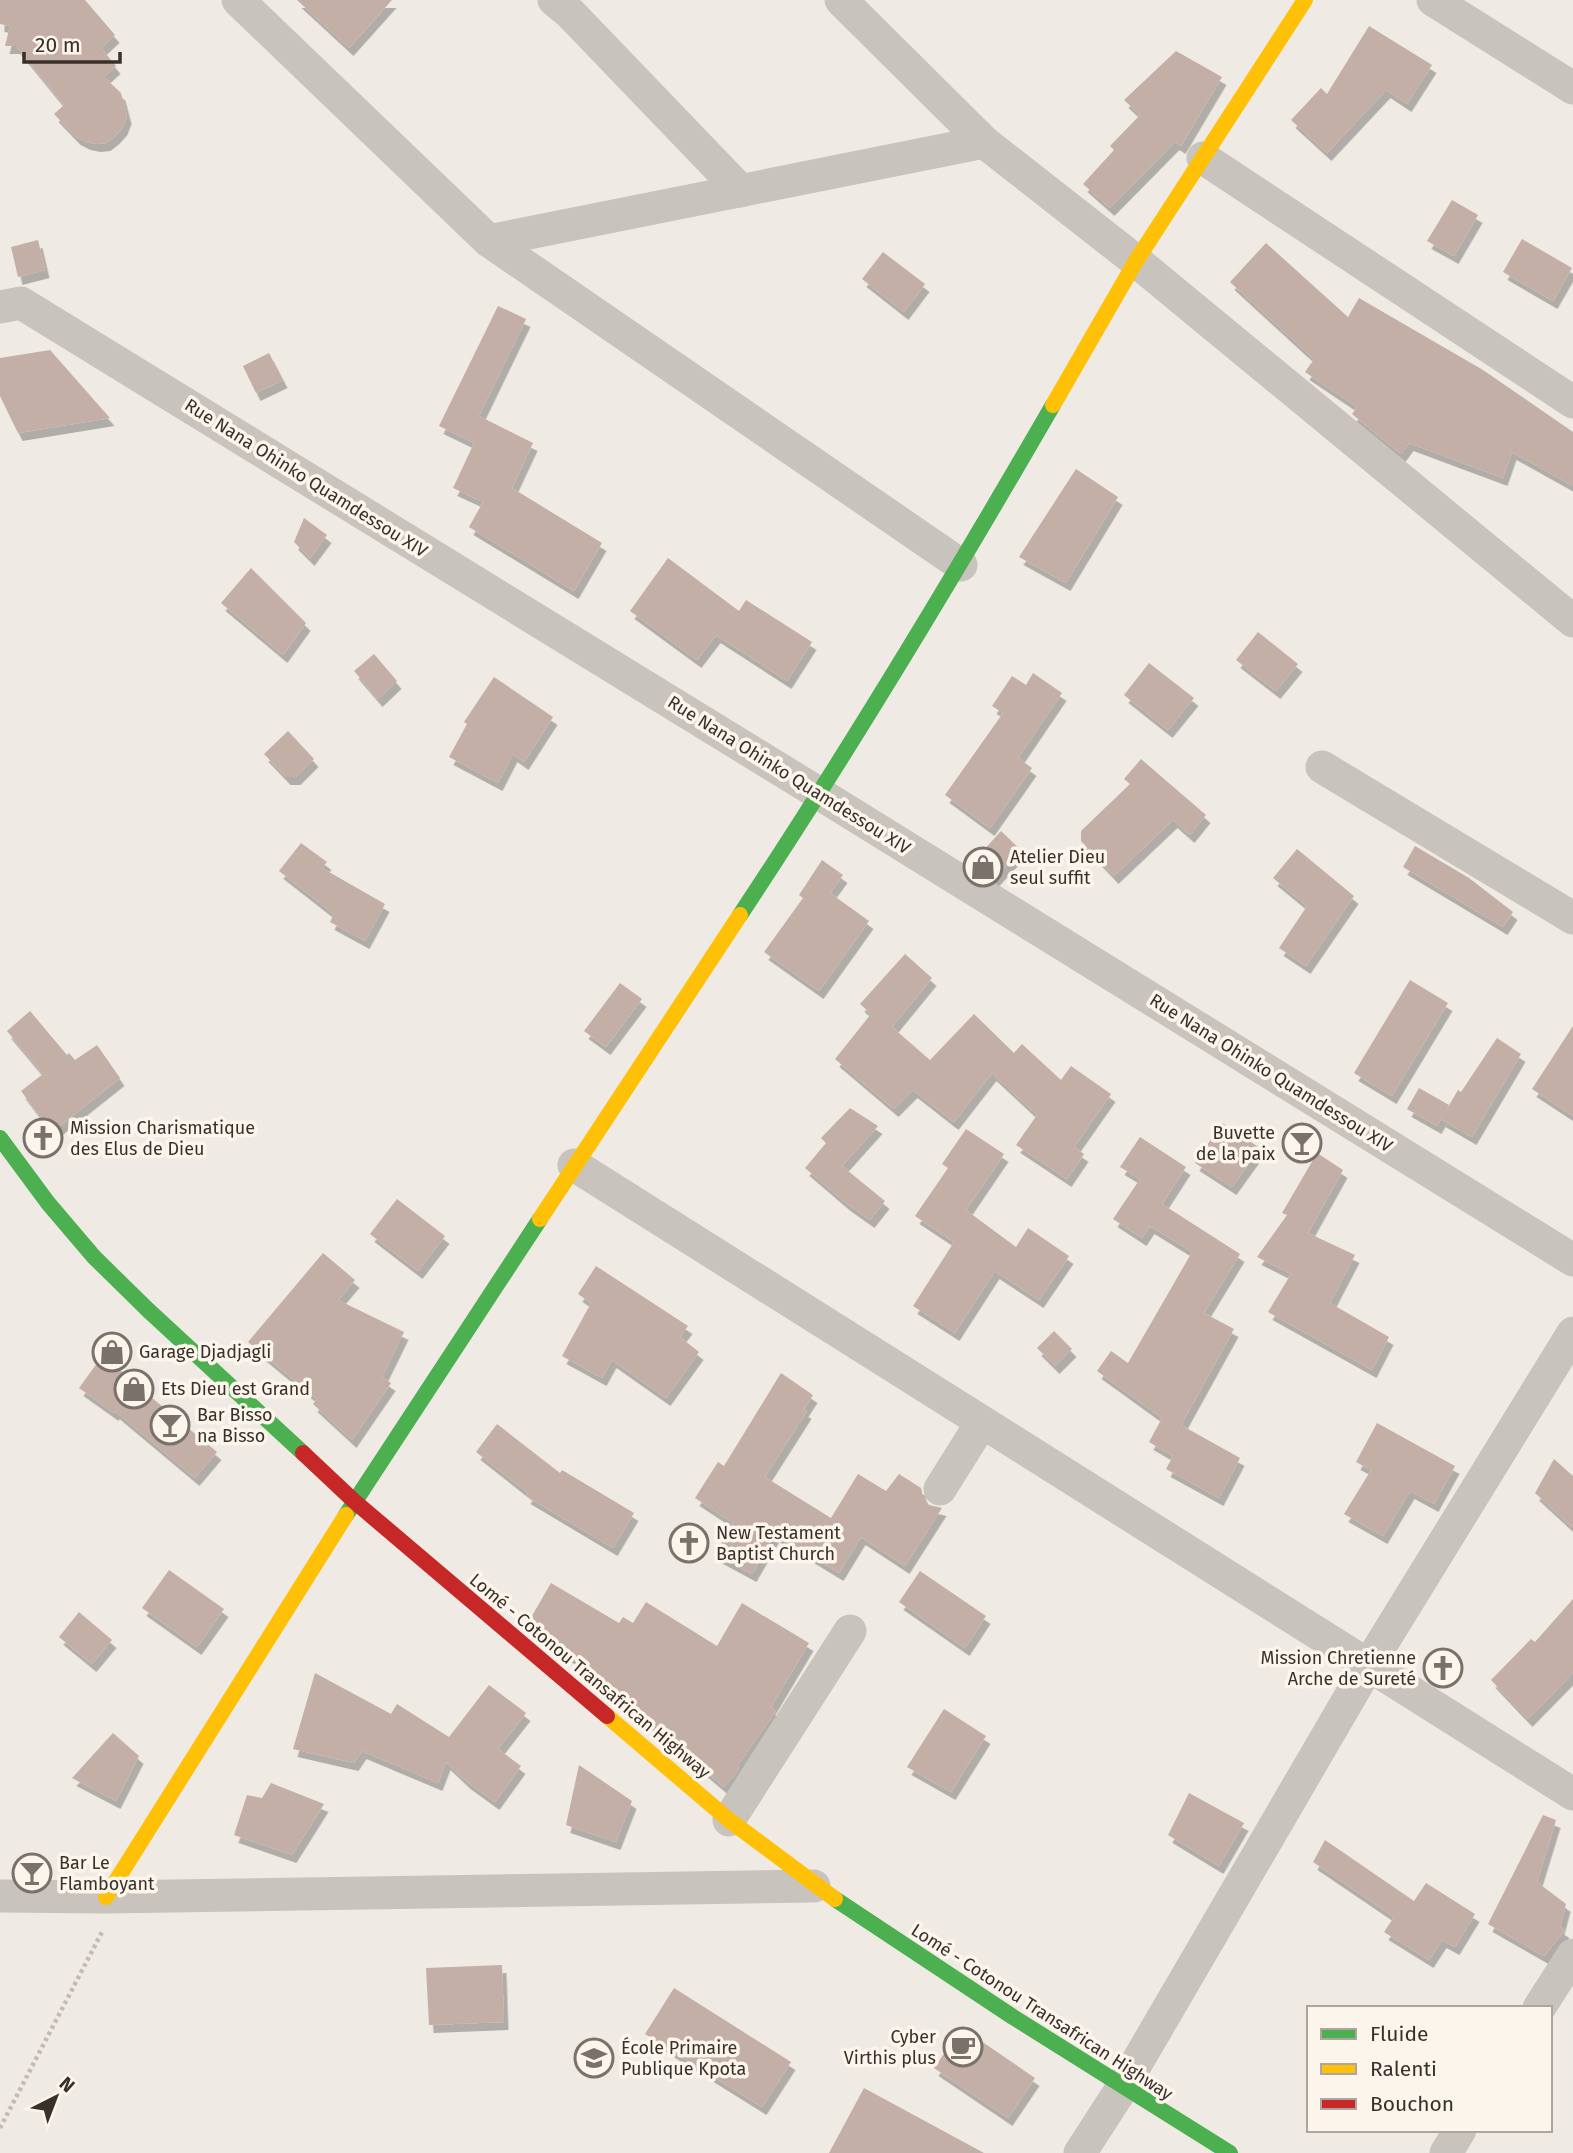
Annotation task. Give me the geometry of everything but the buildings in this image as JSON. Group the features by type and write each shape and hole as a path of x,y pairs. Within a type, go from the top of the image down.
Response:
{"main road":[{"path":"114,1897 354,1501 820,794 961,565 1136,261 1305,0"},
{"name":"Lomé - Cotonou Transafrican Highway","path":"0,1138 48,1203 94,1257 148,1310 354,1501 729,1820 814,1886 876,1929 1122,2088 1230,2153"}],"street":[{"path":"238,0 489,241 961,565"},
{"path":"841,0 984,142 1136,261 1573,621"},
{"path":"1433,0 1573,88"},
{"path":"569,4 741,191"},
{"path":"489,241 984,142"},
{"path":"1203,158 1573,402"},
{"name":"Rue Nana Ohinko Quamdessou XIV","path":"0,307 21,303 1573,1260"},
{"path":"1322,767 1573,918"},
{"path":"574,1164 1573,1794"},
{"path":"1080,2153 1122,2088 1368,1666 1573,1333"},
{"path":"940,1489 982,1422"},
{"path":"729,1820 850,1631"},
{"path":"0,1896 114,1897 814,1886"},
{"path":"1540,2006 1573,1955"},
{"path":"1446,2153 1460,2132"}],"path":[{"path":"0,2128 114,1897"}],"traffic: fast":[{"path":"740,915 900,663 1053,405"},
{"path":"0,1138 48,1203 94,1257 303,1453"},
{"path":"346,1515 540,1219"},
{"path":"835,1899 1013,2017 1230,2153"}],"traffic: slow":[{"path":"1053,405 1136,261 1305,0"},
{"path":"540,1219 740,915"},
{"path":"106,1897 346,1515"},
{"path":"607,1716 729,1820 835,1899"}],"traffic: jam":[{"path":"303,1453 354,1501 607,1716"}],"place":[{"name":"Atelier Dieu seul suffit","path":"983,867"},
{"name":"Mission Charismatique des Elus de Dieu","path":"43,1138"},
{"name":"Buvette de la paix","path":"1302,1143"},
{"name":"Garage Djadjagli","path":"112,1352"},
{"name":"Ets Dieu est Grand","path":"134,1389"},
{"name":"Bar Bisso na Bisso","path":"170,1425"},
{"name":"New Testament Baptist Church","path":"689,1543"},
{"name":"Mission Chretienne Arche de Sureté","path":"1443,1668"},
{"name":"Bar Le Flamboyant","path":"32,1873"},
{"name":"Cyber Virthis plus","path":"963,2047"},
{"name":"École Primaire Publique Kpota","path":"594,2058"}]}
